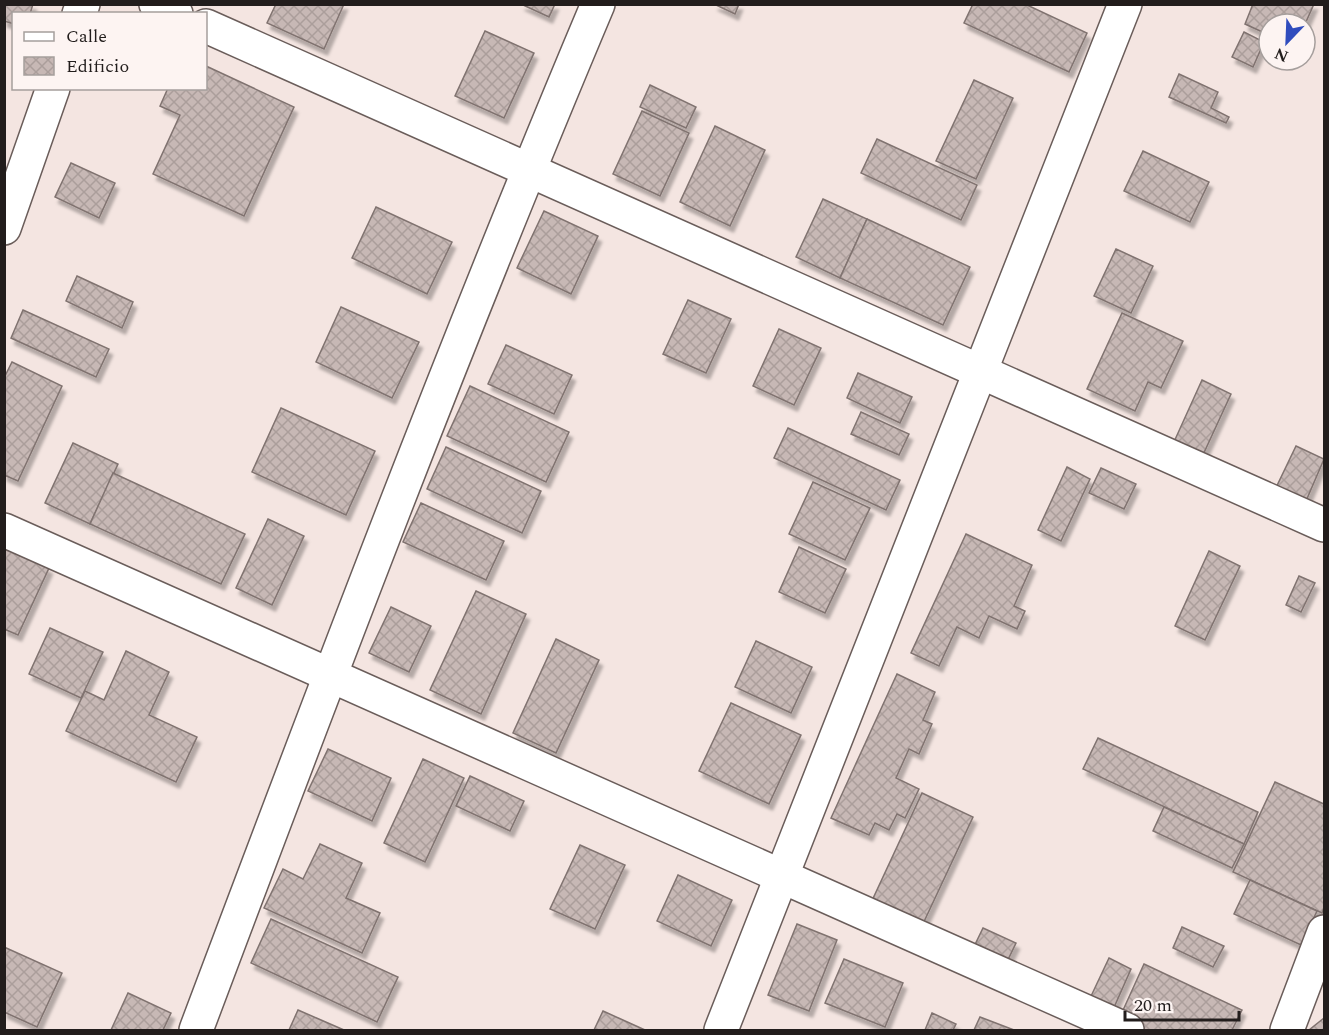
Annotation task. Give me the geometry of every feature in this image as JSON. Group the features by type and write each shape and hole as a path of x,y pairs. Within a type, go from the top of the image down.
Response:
{"street":[{"path":"156,4 172,12"},
{"path":"196,1030 330,675 528,171 598,4"},
{"path":"721,1030 1125,4"},
{"path":"207,26 1324,525"},
{"path":"4,228 52,90"},
{"path":"4,530 1127,1030"},
{"path":"1287,1030 1324,932"}],"building":[{"path":"4,4 33,4 31,12 12,12 12,23 4,21"},
{"path":"276,4 344,4 324,49 267,23"},
{"path":"521,4 555,4 549,17"},
{"path":"714,4 739,4 735,14"},
{"path":"973,4 1025,4 1087,33 1069,72 964,23"},
{"path":"1253,4 1314,4 1310,12 1257,12 1257,30 1245,24"},
{"path":"485,31 534,53 504,118 455,96"},
{"path":"1244,32 1257,38 1257,58 1253,67 1232,57"},
{"path":"207,66 294,107 244,216 153,174 180,115 160,106 167,90 207,90"},
{"path":"1179,74 1218,92 1211,108 1229,117 1226,123 1169,97"},
{"path":"974,80 1013,98 976,179 936,161"},
{"path":"650,85 696,107 686,128 640,107"},
{"path":"642,111 689,133 660,196 613,174"},
{"path":"715,126 765,150 730,226 680,202"},
{"path":"877,139 977,185 961,220 861,173"},
{"path":"1143,151 1209,182 1190,222 1124,191"},
{"path":"71,163 115,183 99,218 55,197"},
{"path":"823,199 867,219 840,278 796,257"},
{"path":"376,207 452,242 427,294 352,258"},
{"path":"544,211 598,236 571,294 517,268"},
{"path":"867,219 970,267 943,325 840,278"},
{"path":"1116,249 1153,266 1131,313 1094,296"},
{"path":"77,276 133,302 122,328 66,301"},
{"path":"688,300 731,319 706,373 663,354"},
{"path":"341,307 419,342 392,398 316,362"},
{"path":"23,310 109,349 96,377 11,338"},
{"path":"1122,313 1183,341 1161,388 1148,382 1135,411 1087,389"},
{"path":"779,329 821,348 794,405 753,386"},
{"path":"506,345 572,375 554,414 488,384"},
{"path":"12,362 62,386 18,481 4,475 4,378"},
{"path":"858,373 912,397 900,423 847,398"},
{"path":"1202,380 1231,394 1202,457 1173,444"},
{"path":"470,386 569,432 546,482 447,436"},
{"path":"281,408 375,451 346,515 252,472"},
{"path":"861,412 909,434 899,455 851,434"},
{"path":"788,428 900,480 886,510 774,458"},
{"path":"73,443 118,464 90,524 45,503"},
{"path":"1296,446 1324,459 1303,508 1273,494"},
{"path":"446,447 541,491 522,533 427,489"},
{"path":"1067,467 1090,479 1061,541 1038,530"},
{"path":"1101,468 1136,484 1124,509 1089,493"},
{"path":"113,473 245,534 221,584 90,524"},
{"path":"813,482 870,508 845,560 789,534"},
{"path":"421,503 504,541 486,580 403,542"},
{"path":"268,519 304,536 272,605 236,588"},
{"path":"966,534 1032,565 1014,606 1025,611 1017,629 989,616 979,638 957,627 939,666 911,653"},
{"path":"4,547 49,568 18,635 4,629"},
{"path":"799,547 846,569 825,613 779,592"},
{"path":"1209,551 1240,566 1205,640 1175,626"},
{"path":"1299,576 1315,583 1301,612 1286,605"},
{"path":"476,591 526,614 481,714 430,690"},
{"path":"391,607 431,626 409,672 369,653"},
{"path":"50,628 103,652 81,698 29,674"},
{"path":"556,639 599,660 556,753 513,733"},
{"path":"756,641 812,667 791,713 735,687"},
{"path":"126,651 169,672 149,715 197,737 176,782 66,731 85,691 104,700"},
{"path":"897,674 935,692 923,720 932,724 919,754 909,749 896,778 919,789 905,818 897,814 889,830 875,823 869,835 831,818"},
{"path":"731,703 801,735 769,804 699,771"},
{"path":"1098,738 1258,812 1244,844 1083,769"},
{"path":"328,749 391,778 372,821 308,791"},
{"path":"423,759 464,778 425,862 384,843"},
{"path":"470,776 524,801 510,831 456,806"},
{"path":"1275,782 1324,804 1324,908 1322,913 1233,872"},
{"path":"922,793 973,817 921,928 870,905"},
{"path":"1164,807 1244,844 1232,868 1153,831"},
{"path":"320,844 362,863 346,898 380,913 362,953 264,908 283,869 303,879"},
{"path":"580,845 625,865 595,929 550,909"},
{"path":"678,875 732,900 711,946 657,921"},
{"path":"1250,880 1317,911 1301,945 1234,914"},
{"path":"271,919 398,977 377,1022 251,963"},
{"path":"797,924 837,940 809,1011 768,995"},
{"path":"1182,927 1224,946 1213,967 1173,948"},
{"path":"983,928 1016,943 1003,970 970,955"},
{"path":"4,947 62,973 37,1027 4,1012"},
{"path":"1109,958 1131,969 1108,1021 1084,1011"},
{"path":"844,959 903,983 885,1027 825,1003"},
{"path":"1144,964 1242,1010 1232,1030 1144,1030 1119,1019"},
{"path":"128,993 171,1013 163,1030 111,1030"},
{"path":"298,1010 344,1030 289,1030"},
{"path":"603,1011 645,1030 594,1030"},
{"path":"932,1013 956,1024 953,1030 925,1030"},
{"path":"980,1017 1014,1030 974,1030"},
{"path":"1324,1018 1324,1030 1309,1030"}]}
